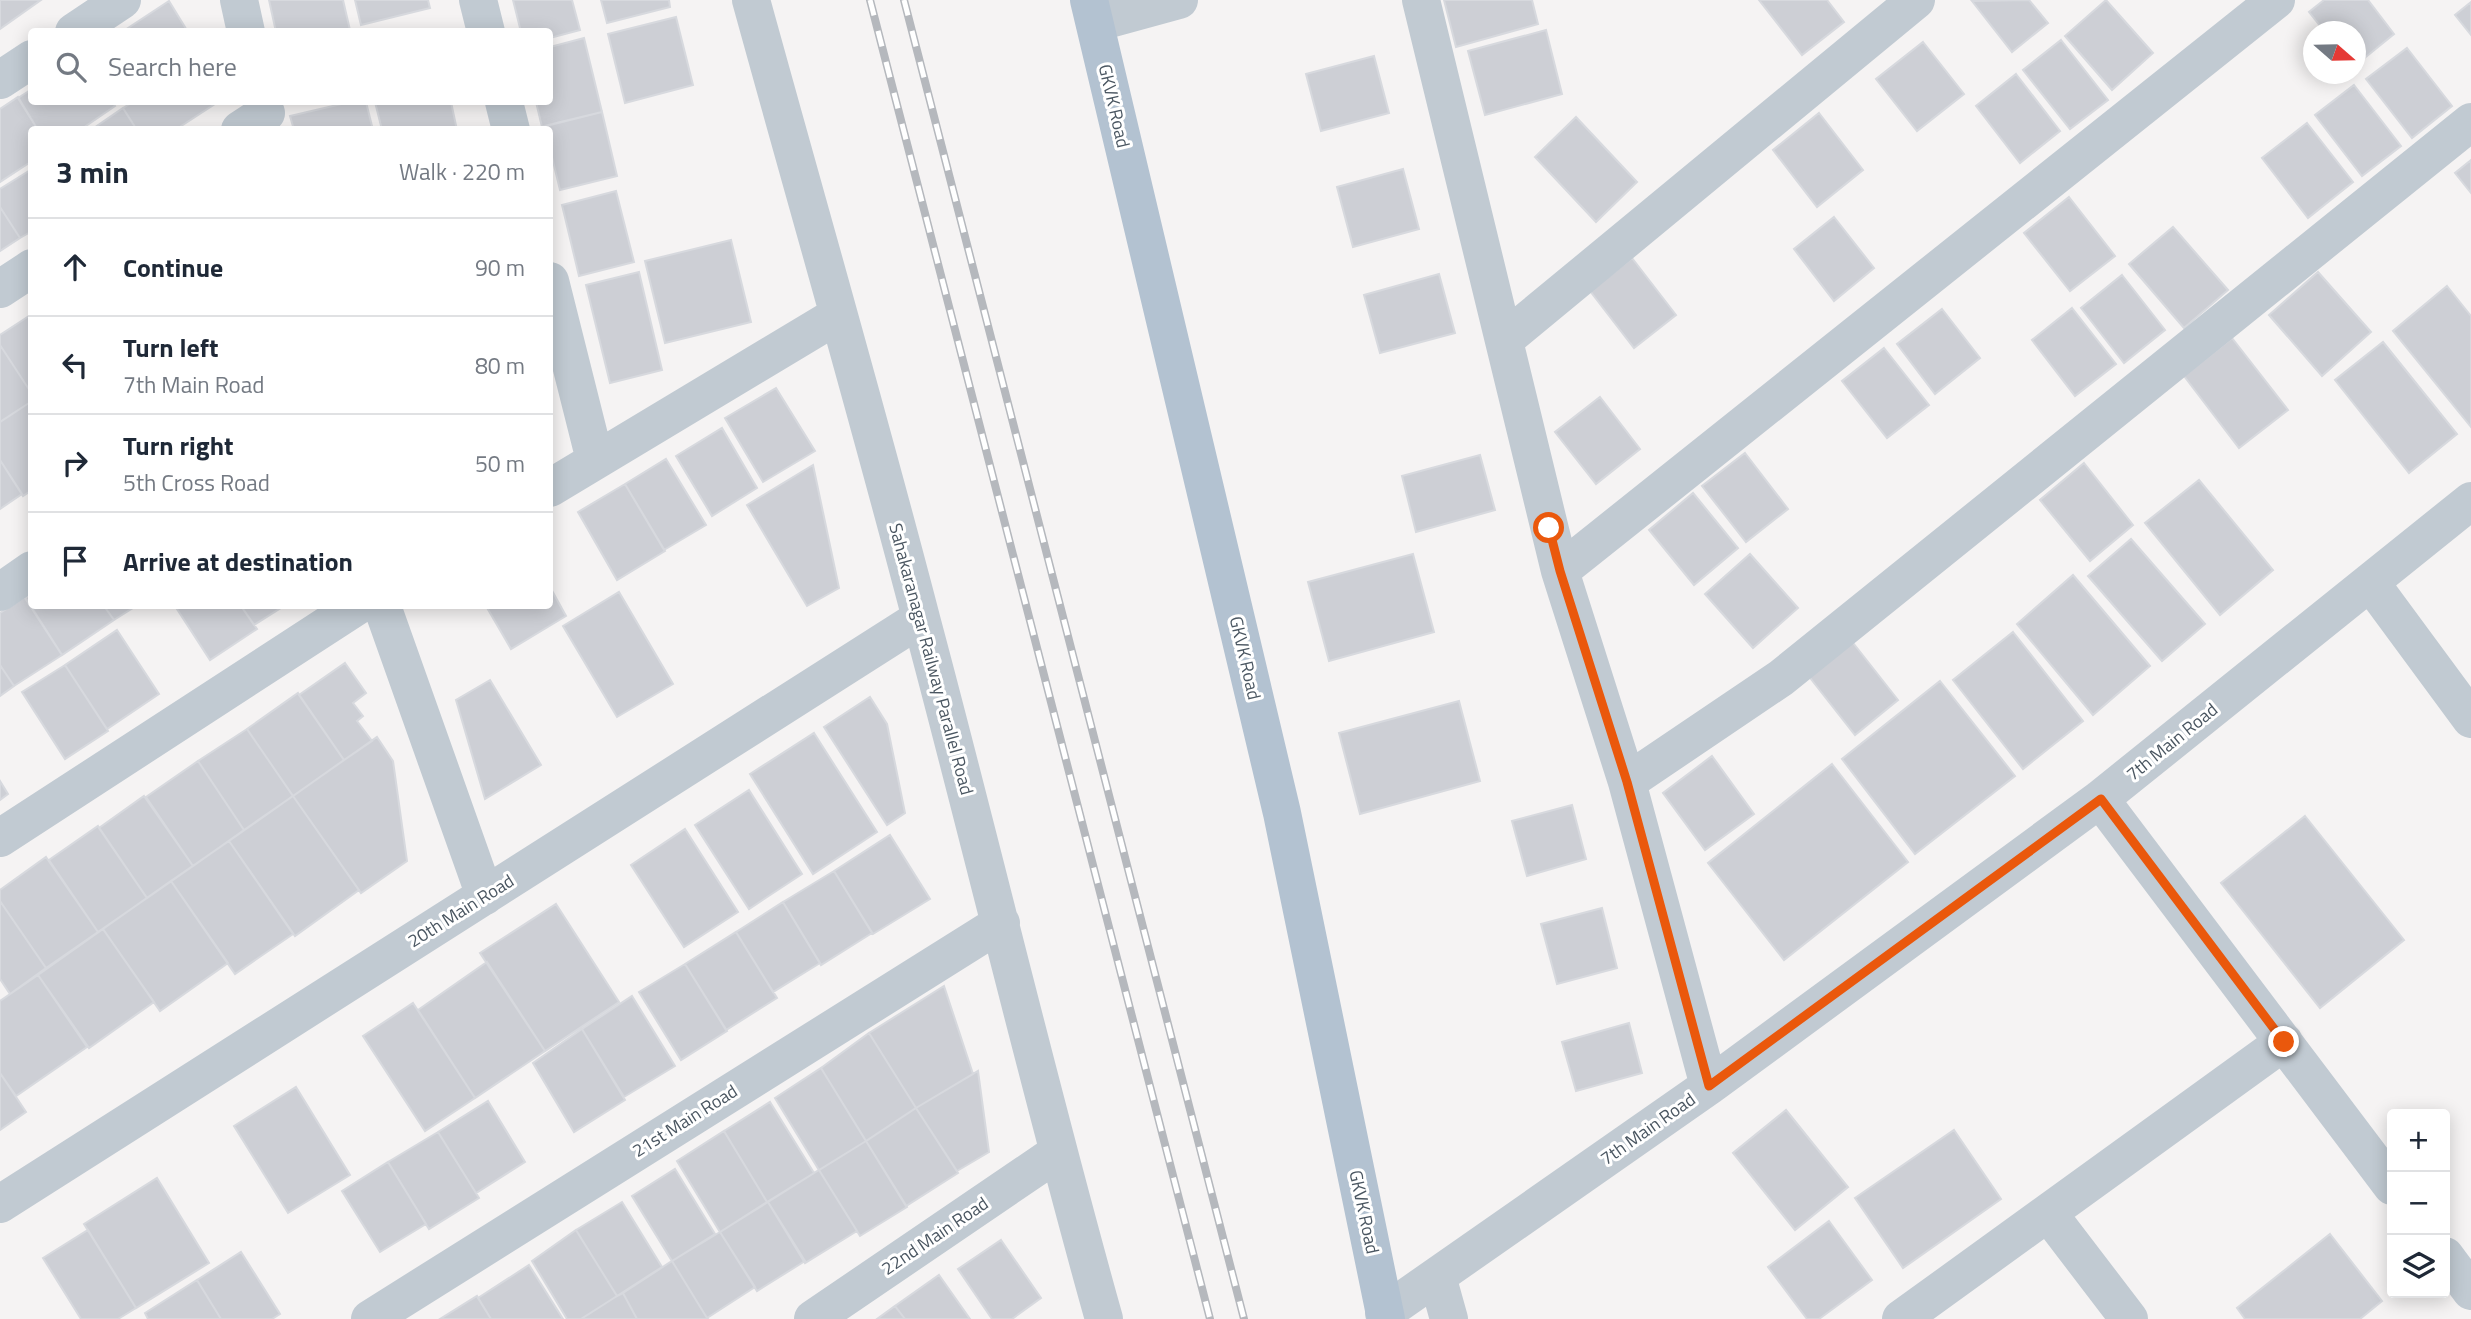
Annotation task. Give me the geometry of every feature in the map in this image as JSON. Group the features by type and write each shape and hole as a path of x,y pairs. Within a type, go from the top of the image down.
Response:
{"main road":[{"name":"GKVK Road","path":"1092,11 1282,813 1385,1316"}],"street":[{"path":"80,28 122,0"},
{"path":"239,0 245,28"},
{"path":"478,0 485,28"},
{"name":"Sahakaranagar Railway Parallel Road","path":"751,0 922,618 1057,1153 1104,1319"},
{"path":"1092,11 1179,0"},
{"path":"1421,0 1560,571 1627,782 1709,1086"},
{"path":"1504,340 1916,0"},
{"path":"1560,571 2276,0"},
{"path":"0,80 28,62"},
{"path":"505,105 510,126"},
{"path":"1627,782 1781,678 2471,122"},
{"path":"0,289 28,271"},
{"path":"553,293 595,460"},
{"path":"553,486 838,315"},
{"name":"7th Main Road","path":"1385,1316 1437,1276 1709,1086 2101,799 2471,501"},
{"path":"0,592 28,573"},
{"path":"2370,582 2471,719"},
{"path":"0,838 352,609"},
{"path":"383,609 485,896"},
{"name":"20th Main Road","path":"0,1204 922,618"},
{"path":"2101,799 2387,1179"},
{"name":"21st Main Road","path":"370,1319 1001,923"},
{"path":"1901,1319 2284,1042"},
{"name":"22nd Main Road","path":"813,1319 1057,1153"},
{"path":"2048,1213 2129,1319"},
{"path":"2450,1263 2471,1291"},
{"path":"1437,1276 1449,1319"}],"building":[{"path":"0,0 41,0 0,29"},
{"path":"269,0 343,0 350,28 275,28"},
{"path":"355,0 428,0 430,8 361,25"},
{"path":"513,0 572,0 580,30 553,37 553,28 520,28"},
{"path":"601,0 669,0 670,7 607,23"},
{"path":"1444,0 1532,0 1538,24 1456,47"},
{"path":"1759,0 1827,0 1844,22 1802,55"},
{"path":"2029,0 2048,23 2012,52 1972,1"},
{"path":"2106,0 2153,53 2112,90 2065,36"},
{"path":"2324,0 2368,0 2394,34 2366,57 2366,21 2316,21 2309,12"},
{"path":"169,1 186,28 128,28"},
{"path":"2471,2 2471,35 2455,15"},
{"path":"676,17 693,85 625,103 608,34"},
{"path":"1546,30 1562,94 1485,115 1468,51"},
{"path":"584,38 602,112 542,126 537,105 553,105 553,46"},
{"path":"2061,40 2108,100 2070,129 2023,70"},
{"path":"1923,42 1964,94 1917,131 1876,79"},
{"path":"2407,48 2452,106 2412,138 2366,79"},
{"path":"1374,56 1389,113 1321,131 1306,74"},
{"path":"2016,74 2060,131 2020,163 1976,106"},
{"path":"2354,85 2401,146 2362,176 2315,115"},
{"path":"28,92 28,105 115,106 86,126 36,126 18,98"},
{"path":"18,97 36,126 28,126 28,164 0,182 0,109"},
{"path":"128,105 213,105 181,126 134,126 123,108"},
{"path":"337,105 367,105 372,126 293,126 290,116"},
{"path":"376,105 452,105 456,126 381,126"},
{"path":"123,108 134,126 97,126"},
{"path":"602,112 617,176 560,190 553,161 553,126 544,126"},
{"path":"1819,113 1863,170 1817,207 1773,150"},
{"path":"1576,117 1637,182 1596,222 1535,157"},
{"path":"2307,123 2353,182 2308,218 2262,158"},
{"path":"2471,160 2471,193 2455,173"},
{"path":"1403,169 1419,229 1353,247 1337,187"},
{"path":"28,172 28,233 20,238 0,207 0,189"},
{"path":"616,191 634,262 579,276 562,205"},
{"path":"2069,197 2115,256 2070,291 2024,233"},
{"path":"0,207 20,238 0,251"},
{"path":"1834,217 1874,268 1834,301 1794,249"},
{"path":"2173,227 2228,290 2184,328 2129,264"},
{"path":"731,240 751,322 665,343 645,261"},
{"path":"1632,258 1676,315 1634,348 1590,291"},
{"path":"639,272 662,370 610,383 586,285"},
{"path":"2318,272 2371,332 2322,376 2269,315"},
{"path":"1439,274 1455,333 1380,353 1364,295"},
{"path":"2122,275 2165,330 2124,363 2081,308"},
{"path":"2447,286 2471,316 2471,427 2393,331"},
{"path":"2072,308 2116,364 2075,396 2032,340"},
{"path":"1942,309 1980,358 1935,394 1897,344"},
{"path":"28,317 28,388 0,345 0,335"},
{"path":"2232,338 2288,410 2239,448 2184,376"},
{"path":"2383,342 2457,434 2409,473 2335,380"},
{"path":"0,345 28,388 28,404 0,422"},
{"path":"1884,348 1929,405 1887,438 1842,381"},
{"path":"776,388 815,451 763,482 725,418"},
{"path":"1600,397 1640,449 1596,484 1555,432"},
{"path":"28,404 28,493 23,496 0,460 0,422"},
{"path":"722,428 757,488 712,516 676,456"},
{"path":"1745,453 1788,509 1746,542 1702,486"},
{"path":"1480,455 1495,510 1416,532 1402,476"},
{"path":"666,459 706,525 664,550 625,484"},
{"path":"0,460 22,494 0,509"},
{"path":"2084,463 2133,525 2090,561 2040,500"},
{"path":"813,465 839,588 807,606 747,505"},
{"path":"2199,480 2273,570 2220,615 2145,523"},
{"path":"625,484 665,551 617,580 578,512"},
{"path":"1693,493 1738,548 1694,585 1649,530"},
{"path":"2131,539 2205,624 2162,661 2088,576"},
{"path":"1413,554 1434,632 1329,661 1308,582"},
{"path":"1750,554 1798,608 1753,648 1705,594"},
{"path":"2073,575 2150,666 2093,715 2017,624"},
{"path":"553,592 566,616 511,649 488,609 553,609"},
{"path":"619,592 673,684 617,717 563,626"},
{"path":"25,597 28,609 33,609 62,655 14,686 0,665 0,613"},
{"path":"32,609 106,609 114,620 62,655"},
{"path":"106,609 131,609 114,620"},
{"path":"177,609 243,609 257,629 210,660"},
{"path":"243,609 279,609 254,625"},
{"path":"117,630 159,694 107,729 65,665"},
{"path":"2013,632 2083,721 2023,769 1953,680"},
{"path":"1850,639 1898,700 1855,735 1807,674"},
{"path":"345,663 366,693 353,703 363,716 357,721 372,741 344,760 299,695"},
{"path":"0,665 14,686 0,696"},
{"path":"65,665 108,731 65,759 22,692"},
{"path":"490,680 541,765 485,799 456,700"},
{"path":"1940,681 2015,776 1915,854 1842,759"},
{"path":"298,693 344,760 293,796 247,729"},
{"path":"870,697 887,724 905,813 887,825 824,727"},
{"path":"1459,701 1480,781 1360,814 1339,733"},
{"path":"247,729 293,796 244,830 198,761"},
{"path":"814,733 877,832 813,874 750,774"},
{"path":"377,737 393,761 407,861 361,893 293,796"},
{"path":"1712,756 1754,814 1705,850 1663,793"},
{"path":"198,761 244,830 193,866 146,797"},
{"path":"1832,764 1908,862 1784,960 1708,863"},
{"path":"0,781 8,794 0,800"},
{"path":"749,790 802,874 749,909 695,825"},
{"path":"144,796 193,866 147,898 99,828"},
{"path":"293,796 359,890 295,936 229,841"},
{"path":"1572,805 1586,859 1527,876 1512,821"},
{"path":"2305,816 2404,940 2320,1008 2221,883"},
{"path":"98,826 147,898 98,932 49,860"},
{"path":"685,829 738,912 684,947 631,865"},
{"path":"890,835 930,899 873,934 834,871"},
{"path":"229,841 293,934 235,974 171,881"},
{"path":"46,857 98,932 46,968 0,901 0,890"},
{"path":"834,871 872,933 821,965 783,902"},
{"path":"171,881 228,963 160,1011 103,929"},
{"path":"0,901 46,968 10,994 0,979"},
{"path":"783,902 820,963 773,992 736,932"},
{"path":"556,904 619,1002 545,1051 480,953"},
{"path":"1602,908 1617,968 1557,984 1541,924"},
{"path":"103,929 154,1002 89,1048 38,975"},
{"path":"736,932 777,998 726,1030 685,964"},
{"path":"487,962 545,1051 475,1098 418,1010"},
{"path":"685,964 727,1031 681,1060 639,992"},
{"path":"38,975 87,1047 16,1096 0,1073 0,1001"},
{"path":"944,986 973,1074 916,1108 869,1033"},
{"path":"632,996 675,1066 624,1097 582,1029"},
{"path":"413,1003 475,1098 425,1131 363,1036"},
{"path":"1629,1023 1642,1073 1576,1091 1562,1042"},
{"path":"582,1029 625,1100 574,1132 533,1063"},
{"path":"869,1033 916,1108 866,1141 821,1068"},
{"path":"821,1068 866,1141 819,1170 775,1098"},
{"path":"978,1071 989,1152 957,1171 916,1108"},
{"path":"0,1073 26,1112 0,1130"},
{"path":"296,1087 350,1175 288,1213 234,1126"},
{"path":"488,1101 525,1162 476,1193 438,1132"},
{"path":"770,1102 814,1173 767,1202 724,1131"},
{"path":"916,1108 958,1173 906,1206 866,1141"},
{"path":"1786,1110 1848,1187 1795,1230 1733,1153"},
{"path":"1954,1130 2001,1199 1903,1268 1855,1198"},
{"path":"724,1131 767,1202 720,1232 677,1161"},
{"path":"438,1132 479,1198 429,1229 388,1162"},
{"path":"866,1141 907,1207 860,1236 819,1170"},
{"path":"388,1162 426,1224 380,1252 342,1191"},
{"path":"675,1169 715,1234 672,1261 632,1196"},
{"path":"819,1170 857,1231 805,1263 768,1202"},
{"path":"157,1178 209,1263 136,1308 84,1224"},
{"path":"622,1202 662,1267 617,1296 576,1230"},
{"path":"768,1202 805,1261 757,1291 720,1232"},
{"path":"1829,1221 1872,1280 1819,1319 1807,1319 1768,1267"},
{"path":"88,1230 136,1308 118,1319 81,1319 43,1258"},
{"path":"576,1230 617,1296 581,1319 567,1319 532,1261"},
{"path":"720,1232 755,1287 707,1318 672,1261"},
{"path":"2330,1234 2382,1301 2360,1319 2245,1319 2237,1308"},
{"path":"1001,1240 1041,1298 1012,1319 992,1319 958,1269"},
{"path":"241,1252 280,1314 272,1319 221,1319 197,1280"},
{"path":"672,1261 708,1319 637,1319 623,1293"},
{"path":"529,1265 563,1319 491,1319 478,1298"},
{"path":"939,1275 970,1319 905,1319 895,1306"},
{"path":"197,1280 221,1319 148,1319 145,1313"},
{"path":"623,1293 637,1319 581,1319 617,1296"},
{"path":"477,1296 491,1319 440,1319"},
{"path":"895,1306 905,1319 877,1319"}],"railway":[{"path":"870,0 1210,1319"},
{"path":"904,0 1244,1319"}],"route":[{"path":"1549,528 1560,571 1627,782 1709,1086 2101,799 2284,1042"}]}
